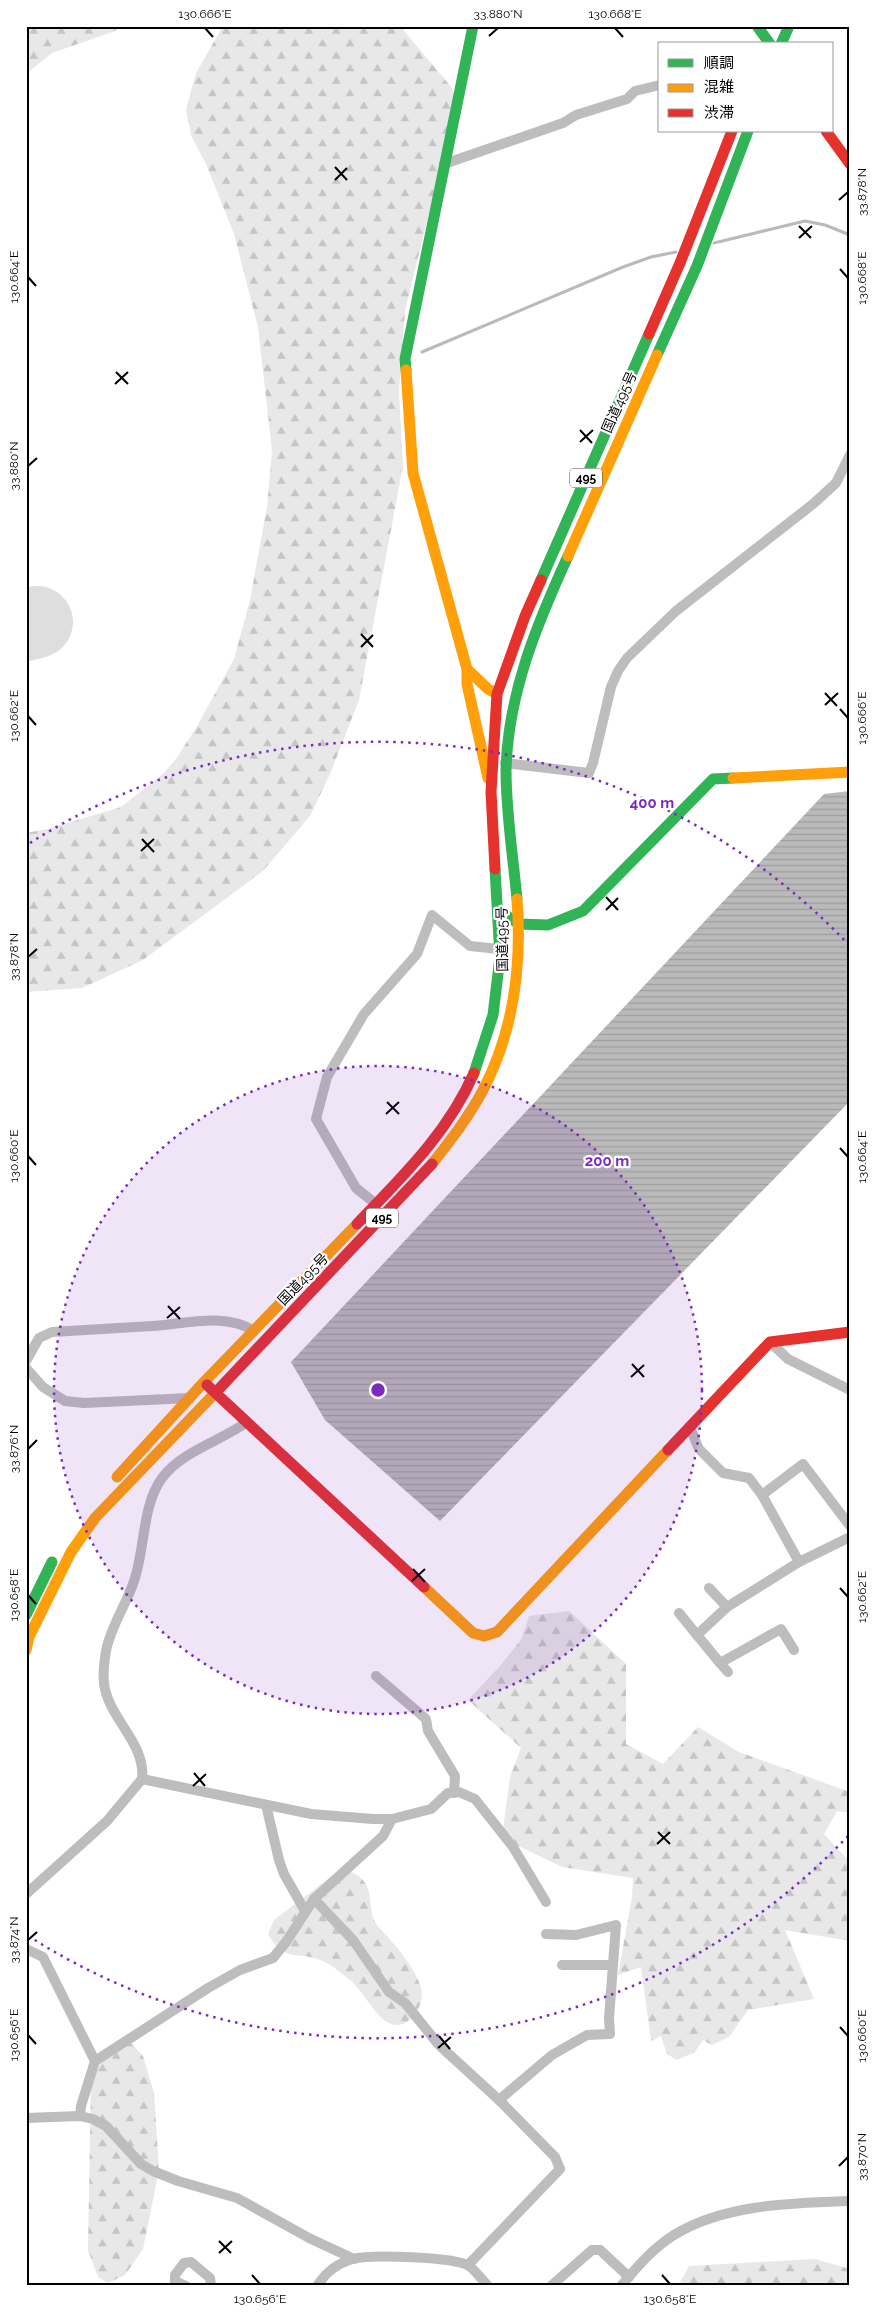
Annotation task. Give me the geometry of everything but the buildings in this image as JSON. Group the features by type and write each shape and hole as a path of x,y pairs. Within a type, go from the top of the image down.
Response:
{"main road":[{"path":"473,26 416,297 405,368 412,473 467,669 467,684 491,792"},
{"path":"757,26 767,42"},
{"path":"768,42 771,26"},
{"path":"782,42 789,26"},
{"name":"国道495号","path":"112,1482 204,1382 417,1162 452,1114 474,1075 493,1015 499,948 491,792 491,763 497,694 525,616 680,263 732,132"},
{"name":"国道495号","path":"26,1650 29,1637 71,1552 95,1518 424,1174 463,1123 488,1080 505,1034 518,973 519,924 506,790 507,763 516,695 525,655 541,615 697,266 748,132"},
{"path":"827,132 850,164"},
{"path":"467,669 488,690 497,694"},
{"path":"498,910 519,924 548,926 583,911 713,779 850,772"},
{"path":"204,1382 473,1633 484,1636 497,1632 770,1342 850,1332"},
{"path":"26,1615 52,1561 71,1532"}],"street":[{"path":"444,164 563,123 576,115 627,99 635,91 658,85"},
{"path":"491,763 507,763 589,773 611,687 618,671 627,658 676,611 813,504 836,483 850,455"},
{"path":"376,1204 356,1188 316,1119 327,1077 364,1014 417,954 432,915 470,946 499,948"},
{"path":"26,1361 39,1338 52,1332 156,1326 204,1320 243,1324 254,1331"},
{"path":"770,1342 788,1359 850,1390"},
{"path":"26,1368 43,1387 65,1401 84,1403 190,1398"},
{"path":"26,1894 108,1821 142,1779 143,1772 137,1749 114,1712 105,1690 106,1650 135,1580 152,1497 162,1478 181,1461 247,1422"},
{"path":"690,1428 699,1449 723,1473 749,1478 762,1495 799,1562"},
{"path":"762,1495 803,1464 850,1526"},
{"path":"698,1635 727,1608 799,1562 850,1536"},
{"path":"709,1588 727,1608"},
{"path":"679,1613 728,1672"},
{"path":"720,1663 782,1629 794,1650"},
{"path":"376,1676 426,1718 428,1731 455,1776 454,1793"},
{"path":"142,1779 311,1814 392,1820 431,1809 448,1793 459,1792 475,1799 512,1847 546,1902"},
{"path":"266,1805 281,1867 305,1911"},
{"path":"80,2116 81,2106 95,2060 208,1988 240,1970 273,1958 286,1942 314,1899 383,1836 392,1820"},
{"path":"314,1899 353,1940 388,1992 405,2003 439,2046 555,2156 560,2169 468,2265"},
{"path":"498,2100 552,2055 587,2035 610,2034 616,1925 576,1935 546,1934"},
{"path":"26,1949 43,1957 95,2060"},
{"path":"562,1965 613,1965"},
{"path":"26,2118 80,2116 94,2119 106,2126 141,2164 153,2171 178,2181 237,2198 308,2238 354,2259"},
{"path":"622,2286 643,2260 674,2235 706,2220 738,2211 799,2202 850,2201"},
{"path":"550,2286 592,2250 600,2250 629,2277"},
{"path":"320,2284 335,2266 354,2259 429,2258 468,2265 488,2286"},
{"path":"186,2286 175,2281 175,2276 184,2263 191,2262 210,2278 211,2286"}],"green space":[{"path":"26,26 120,26 115,31 52,53 26,74"},
{"path":"223,26 400,26 452,88 456,103 405,311 399,390 403,466 359,700 330,774 310,816 263,871 143,960 82,988 26,992 26,833 47,829 121,807 164,773 176,759 196,728 234,659 250,600 267,507 272,450 258,327 234,234 206,164 191,135 186,109 196,73"},
{"path":"569,1611 626,1664 626,1744 663,1764 698,1727 739,1752 850,1792 850,1813 837,1811 824,1834 850,1862 850,1941 785,1930 814,1999 748,2010 729,2037 712,2045 703,2040 695,2052 677,2060 667,2054 661,2036 651,2041 641,1967 618,1975 632,1897 633,1878 562,1867 502,1838 510,1777 521,1748 468,1700 521,1640 529,1616"},
{"path":"340,1870 354,1873 365,1883 369,1891 374,1920 378,1927 393,1942 419,1981 422,1995 421,2003 408,2022 394,2025 382,2019 350,1980 325,1962 280,1950 268,1934 274,1920"},
{"path":"122,2038 132,2044 143,2056 154,2093 159,2170 143,2249 125,2275 108,2283 98,2277 88,2250 91,2081 104,2057"},
{"path":"815,2259 850,2269 850,2286 678,2286 689,2266"}],"shaded area":[{"path":"850,791 850,1101 440,1521 325,1420 291,1362 824,794"}],"waterway":[{"path":"714,243 805,221 825,225 850,235"},
{"path":"422,352 623,267 651,257 676,252"}],"runway":[{"path":"26,625 37,622"}],"traffic: fast":[{"path":"406,370 405,359 473,26"},
{"path":"757,26 769,42"},
{"path":"782,42 789,26"},
{"path":"657,355 697,266 748,132"},
{"path":"541,580 649,334"},
{"path":"517,899 507,802 506,770 512,714 518,686 535,633 568,556"},
{"path":"498,910 519,924 548,925 583,911 713,779 733,778"},
{"path":"474,1073 493,1015 500,957 495,869"},
{"path":"26,1615 52,1562"}],"traffic: slow":[{"path":"568,556 657,355"},
{"path":"406,370 413,473 467,669 488,689 497,694"},
{"path":"467,669 467,684 488,778"},
{"path":"733,778 850,772"},
{"path":"432,1164 477,1102 502,1046 517,973 517,899"},
{"path":"117,1477 204,1382 357,1224"},
{"path":"26,1650 29,1637 71,1552 95,1518 217,1391"},
{"path":"424,1587 473,1633 484,1636 497,1632 668,1450"}],"traffic: jam":[{"path":"649,334 680,263 732,132"},
{"path":"827,132 850,164"},
{"path":"495,869 491,792 497,694 525,616 541,580"},
{"path":"357,1224 406,1172 437,1135 463,1095 474,1073"},
{"path":"217,1391 432,1164"},
{"path":"668,1450 770,1342 850,1332"},
{"path":"207,1385 424,1587"}]}
